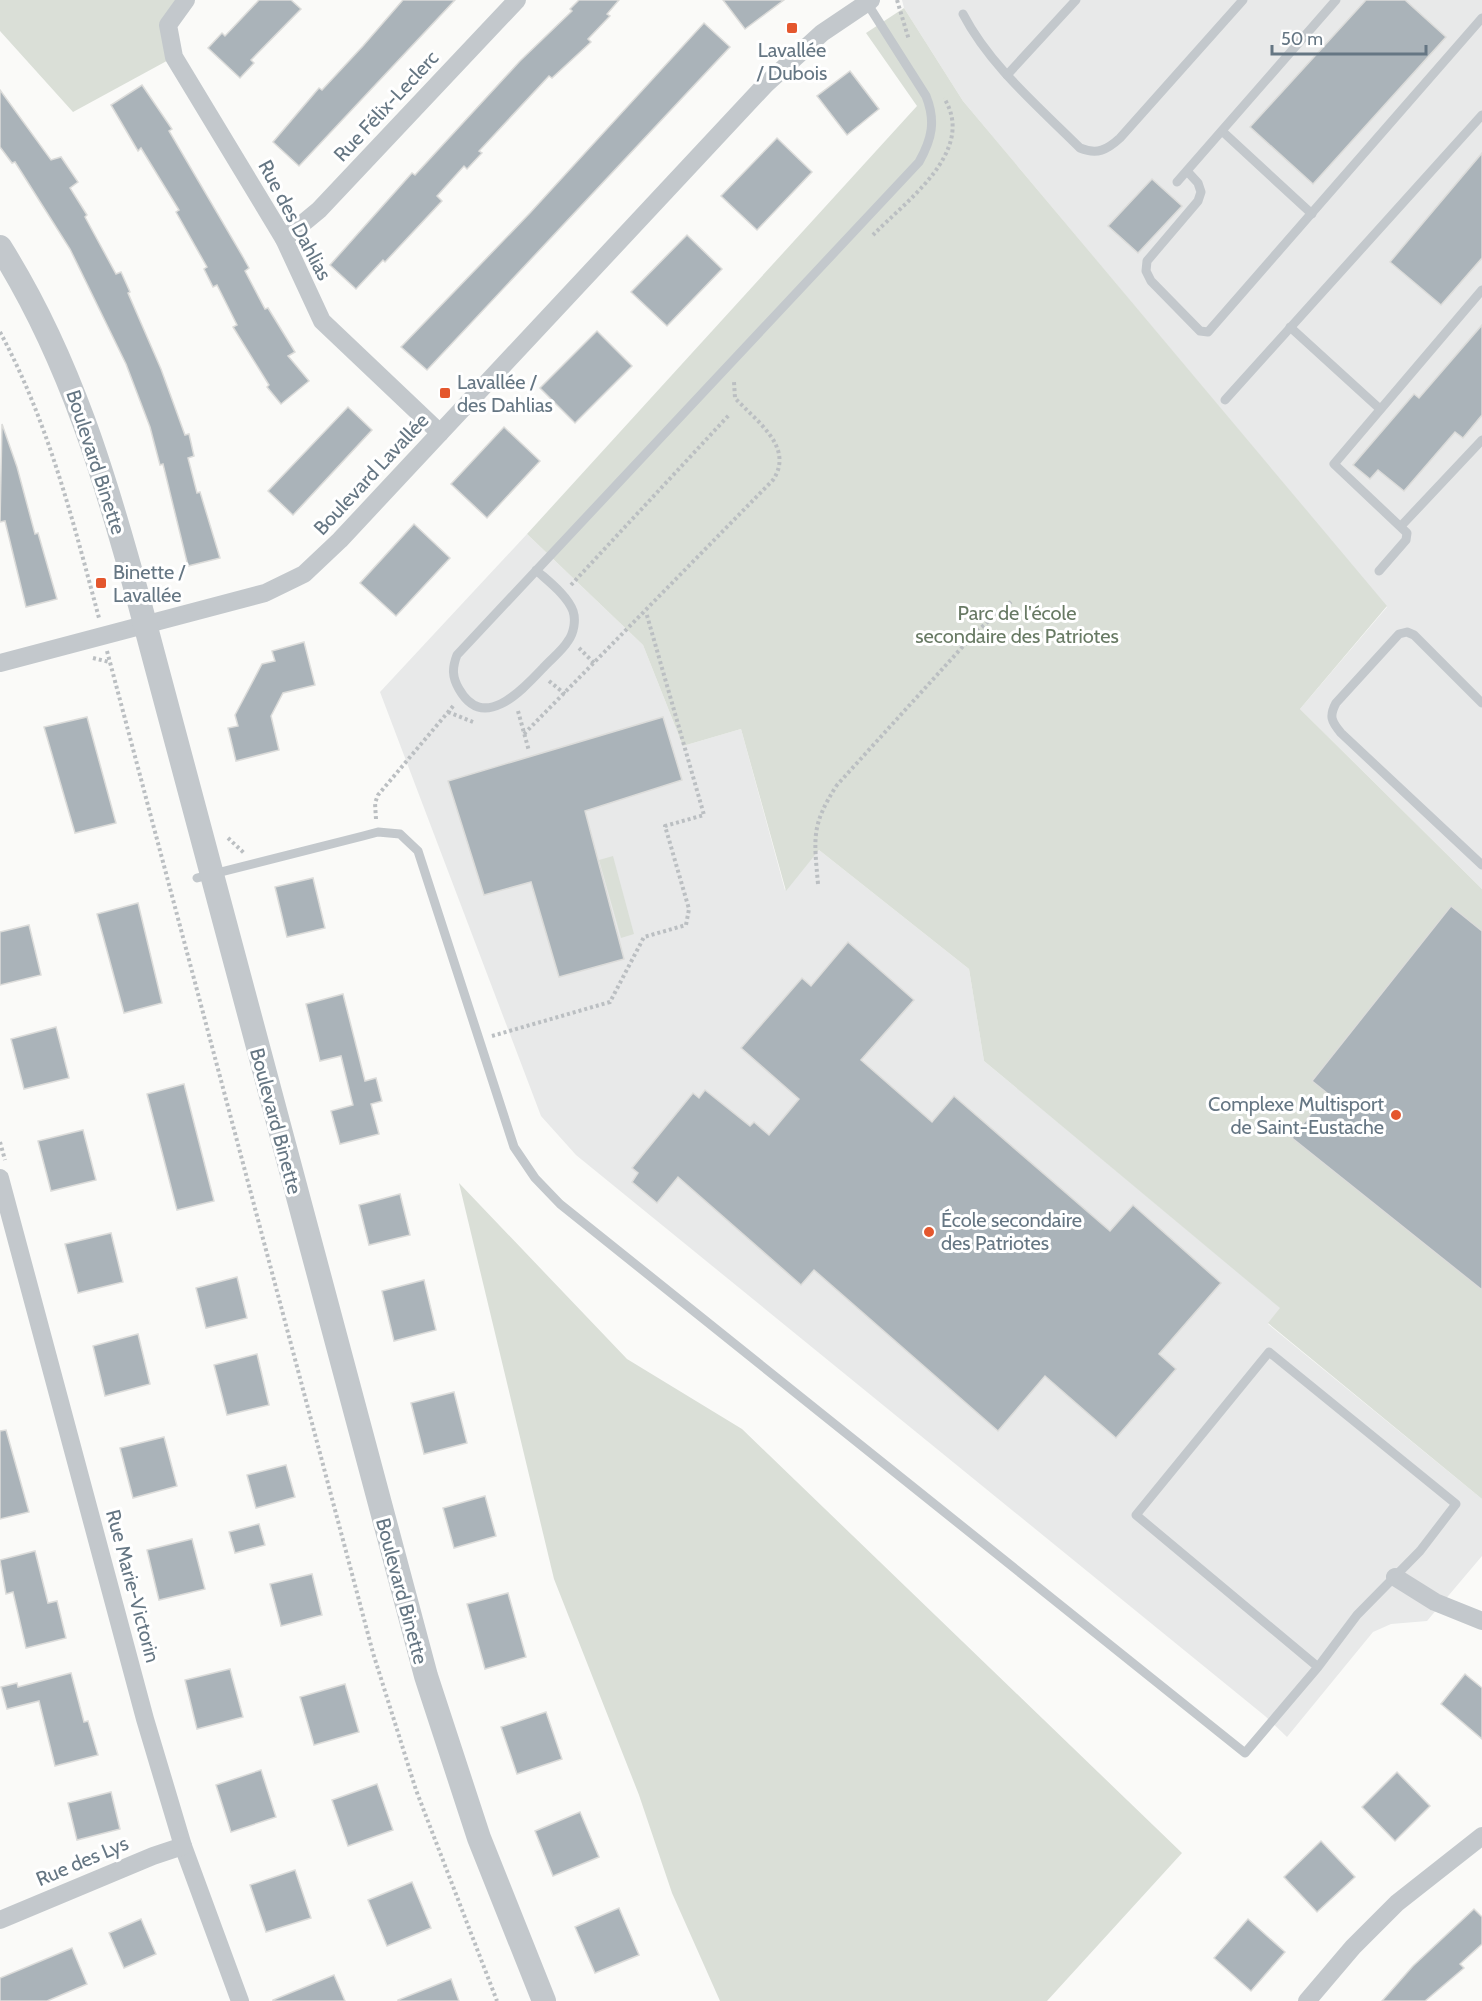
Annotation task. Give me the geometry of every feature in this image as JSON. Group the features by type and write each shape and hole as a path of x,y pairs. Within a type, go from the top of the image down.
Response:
{"street":[{"name":"Rue des Dahlias","path":"186,0 168,25 174,57 284,239 322,321 440,433"},
{"name":"Rue Félix-Leclerc","path":"284,239 320,210 517,0"},
{"name":"Boulevard Lavallée","path":"0,663 256,596 304,574 330,551 766,84 822,33 869,1"},
{"name":"Boulevard Binette","path":"0,247 39,314 76,397 104,476 137,626 417,1698 462,1832 529,2001"},
{"name":"Boulevard Binette","path":"0,274 37,342 68,414 137,626"},
{"name":"Boulevard Binette","path":"204,877 426,1676 479,1838 544,2001"},
{"name":"Rue Marie-Victorin","path":"0,1178 142,1710 183,1846 240,2001"},
{"path":"1395,1577 1435,1602 1482,1621"},
{"path":"1307,2001 1353,1947 1397,1903 1482,1836"},
{"name":"Rue des Lys","path":"0,1920 153,1856 183,1846"}],"lane":[{"path":"1007,75 1076,0"},
{"path":"963,14 971,30 1007,75 1080,148 1090,152 1100,152 1120,138 1243,0"},
{"path":"1177,182 1336,0"},
{"path":"536,570 569,602 574,626 569,640 514,698 488,708 473,704 462,695 454,681 452,668 457,655 536,570 919,162 928,144 932,111 926,96 869,1"},
{"path":"1187,171 1198,183 1201,192 1198,201 1147,261 1146,271 1151,281 1200,331 1208,332 1482,18"},
{"path":"1225,400 1482,115"},
{"path":"1222,131 1312,214"},
{"path":"1379,571 1406,540 1407,533 1402,525 1334,464 1482,290"},
{"path":"1290,327 1380,409"},
{"path":"1402,525 1482,440"},
{"path":"1482,703 1414,635 1407,632 1399,634 1336,703 1330,714 1332,722 1341,733 1482,865"},
{"path":"204,877 378,832 400,834 418,851 514,1147 535,1178 560,1204 1245,1753 1317,1667 1357,1615 1420,1551 1456,1504 1269,1352 1136,1515 1317,1667"}],"path":[{"path":"897,0 912,46"},
{"path":"869,240 935,171 946,156 953,141 954,120 943,96"},
{"name":"Boulevard Binette","path":"0,332 18,369 49,447 95,608"},
{"path":"524,734 646,611 773,480 779,471 778,445 735,398 732,387 736,378"},
{"path":"575,593 570,584 729,415"},
{"path":"818,884 814,837 820,810 837,785 976,632 1013,600"},
{"path":"479,1040 610,1002 644,937 686,925 689,921 690,909 665,826 704,815 646,611"},
{"path":"582,640 578,649 594,664"},
{"path":"110,662 373,1653 419,1800 497,2001"},
{"path":"378,832 375,803 378,795 462,695"},
{"path":"518,711 529,750"},
{"path":"228,838 244,853"}],"shaded area":[{"path":"902,0 1482,0 1482,889 1300,709 1387,607 963,101 904,8"},
{"name":"École secondaire des Patriotes","path":"527,534 643,645 683,746 741,729 785,890 819,850 969,969 984,1061 1281,1308 1268,1324 1482,1499 1482,1556 1427,1621 1391,1624 1373,1632 1287,1737 1265,1716 576,1155 541,1116 380,692"}],"green space":[{"path":"0,0 186,0 168,25 174,57 73,112 0,31"},
{"name":"Parc de l'école secondaire des Patriotes","path":"904,8 963,101 1387,606 1300,709 1482,889 1482,1499 1268,1323 1280,1308 984,1061 969,969 819,850 786,891 741,729 683,746 643,645 527,534 917,106 866,33"},
{"path":"613,856 634,934 621,938 599,860"},
{"path":"459,1183 627,1359 742,1429 1182,1853 1047,2001 720,2001 672,1893 639,1795 554,1579"}],"building":[{"path":"259,0 291,0 301,9 251,60 254,63 240,78 208,48 222,33 225,36"},
{"path":"403,0 455,0 299,166 273,142 319,88 322,90"},
{"path":"579,0 619,0 607,14 610,16 588,39 591,42 552,78 549,76 479,151 482,153 467,169 464,166 437,196 442,201 385,262 383,260 356,289 330,265 412,173 415,175 520,61 572,11 570,9"},
{"path":"723,0 784,0 745,29"},
{"path":"1366,0 1405,0 1446,37 1313,184 1250,127"},
{"path":"704,23 730,47 427,370 401,347 530,213"},
{"path":"850,71 879,109 847,135 817,96"},
{"path":"142,85 172,129 169,131 243,257 249,268 245,271 265,309 268,308 295,352 288,356 309,381 281,404 267,387 269,385 233,327 237,325 217,285 213,287 204,269 207,267 176,212 179,210 141,148 138,151 111,105"},
{"path":"0,90 51,160 61,157 78,182 70,188 87,215 85,217 116,274 121,272 185,435 189,434 194,456 188,458 197,493 200,492 220,558 188,566 163,464 160,465 150,427 126,364 70,249 15,162 12,163 0,147"},
{"path":"777,138 812,172 757,230 721,196"},
{"path":"1482,153 1482,258 1441,305 1390,262"},
{"path":"1152,179 1182,206 1138,253 1108,226"},
{"path":"687,235 722,269 667,326 631,292"},
{"path":"1482,325 1482,415 1463,438 1455,432 1404,491 1378,470 1370,479 1353,465 1414,394 1419,398"},
{"path":"597,331 632,366 575,423 540,388"},
{"path":"348,407 372,430 293,515 268,491"},
{"path":"2,424 57,599 26,607 5,521 0,522"},
{"path":"504,427 540,461 487,518 451,484"},
{"path":"414,524 450,558 396,616 360,583"},
{"path":"304,642 315,685 283,693 271,716 279,750 236,761 228,728 238,726 235,715 262,664 275,661 272,651"},
{"path":"87,717 116,823 75,833 44,727"},
{"path":"663,717 682,780 585,811 624,959 559,977 531,882 484,895 448,781"},
{"path":"313,878 325,928 287,937 275,887"},
{"path":"138,903 162,1003 124,1013 97,914"},
{"name":"Complexe Multisport de Saint-Eustache","path":"1451,906 1482,931 1482,1290 1292,1138 1327,1093 1312,1081"},
{"path":"29,925 41,975 0,985 0,932"},
{"path":"848,942 914,1000 861,1060 932,1122 954,1096 1110,1231 1133,1205 1221,1283 1159,1354 1176,1369 1116,1438 1045,1376 998,1431 814,1270 801,1285 678,1177 657,1203 632,1182 638,1173 632,1168 693,1093 699,1098 705,1090 750,1126 754,1122 769,1135 799,1099 741,1048 802,978 811,986"},
{"path":"343,994 365,1081 376,1078 382,1101 371,1104 379,1134 340,1144 331,1111 353,1105 341,1056 320,1061 306,1004"},
{"path":"56,1027 69,1078 24,1089 11,1039"},
{"path":"184,1084 214,1201 177,1210 147,1094"},
{"path":"83,1130 96,1180 51,1191 38,1141"},
{"path":"400,1194 410,1235 369,1245 359,1205"},
{"path":"111,1233 123,1282 78,1293 65,1244"},
{"path":"237,1277 247,1318 206,1328 196,1288"},
{"path":"424,1280 436,1330 394,1341 382,1291"},
{"path":"138,1334 150,1384 105,1396 93,1346"},
{"path":"257,1354 269,1405 227,1415 214,1365"},
{"path":"454,1392 467,1443 424,1454 411,1403"},
{"path":"6,1430 29,1512 0,1519 0,1431"},
{"path":"164,1437 177,1486 133,1498 120,1448"},
{"path":"286,1465 295,1497 256,1508 247,1475"},
{"path":"485,1496 496,1536 454,1548 443,1508"},
{"path":"259,1524 265,1545 235,1553 229,1532"},
{"path":"192,1539 205,1589 159,1600 147,1550"},
{"path":"35,1551 48,1603 57,1601 66,1638 26,1648 13,1592 6,1594 0,1560"},
{"path":"312,1574 322,1615 281,1626 270,1584"},
{"path":"508,1593 526,1657 485,1669 467,1604"},
{"path":"230,1669 243,1717 197,1729 185,1680"},
{"path":"71,1673 84,1722 88,1721 98,1755 55,1766 39,1701 7,1709 1,1687 17,1683 18,1687"},
{"path":"1465,1674 1482,1688 1482,1739 1441,1704"},
{"path":"345,1684 359,1732 314,1745 300,1697"},
{"path":"546,1712 562,1759 517,1774 501,1727"},
{"path":"261,1770 276,1817 231,1832 216,1785"},
{"path":"1397,1772 1430,1806 1395,1841 1362,1807"},
{"path":"377,1784 393,1830 348,1846 332,1800"},
{"path":"111,1792 120,1829 77,1840 68,1803"},
{"path":"580,1812 599,1857 553,1876 535,1831"},
{"path":"1321,1841 1355,1877 1317,1912 1284,1877"},
{"path":"295,1870 311,1918 266,1932 250,1885"},
{"path":"412,1882 431,1928 387,1946 368,1900"},
{"path":"619,1908 639,1955 595,1973 575,1927"},
{"path":"1474,1909 1482,1917 1482,1944 1460,1964 1464,1968 1425,2001 1382,2001 1413,1966"},
{"path":"141,1919 156,1954 124,1968 109,1933"},
{"path":"1248,1919 1285,1952 1251,1991 1214,1958"},
{"path":"72,1948 87,1984 47,2001 0,2001 0,1978"},
{"path":"334,1975 345,2001 273,2001 273,2000"},
{"path":"451,1979 459,2001 398,2001 398,2000"}],"place":[{"name":"Lavallée / Dubois","path":"792,28"},
{"name":"Lavallée / des Dahlias","path":"445,393"},
{"name":"Binette / Lavallée","path":"101,583"},
{"name":"Complexe Multisport de Saint-Eustache","path":"1396,1115"},
{"name":"École secondaire des Patriotes","path":"929,1232"}]}
